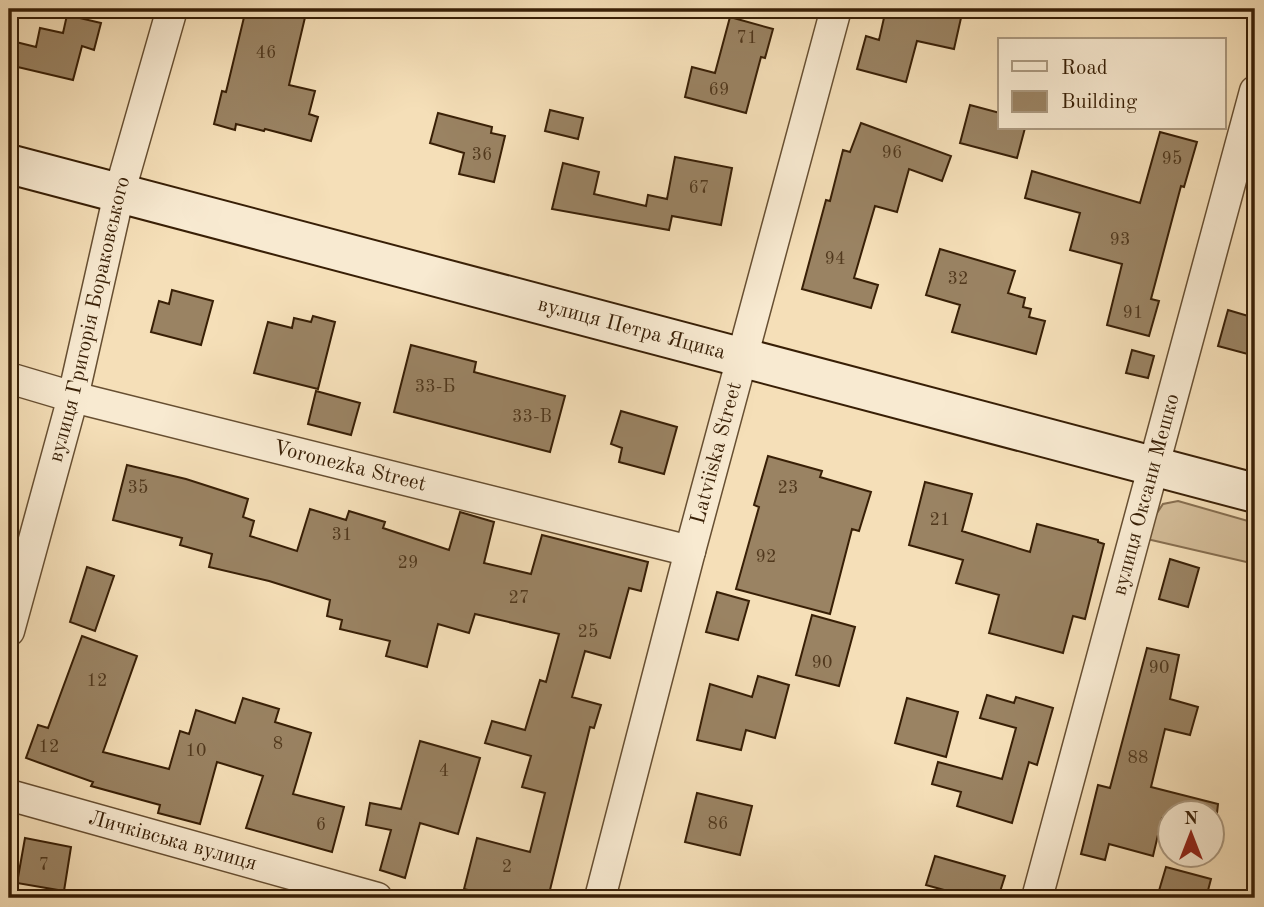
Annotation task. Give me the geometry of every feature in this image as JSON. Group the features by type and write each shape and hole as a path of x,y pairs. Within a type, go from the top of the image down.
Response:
{"street":[{"name":"вулиця Григорія Бораковського","path":"9,631 73,397 119,194 172,9"},
{"name":"Latviiska Street","path":"600,898 836,9"},
{"name":"вулиця Оксани Мешко","path":"1037,898 1152,464 1255,91"},
{"name":"вулиця Петра Яцика","path":"9,164 1255,493"},
{"name":"Voronezka Street","path":"9,378 73,397 690,551"},
{"name":"Личківська вулиця","path":"9,795 377,898"}],"shaded area":[{"path":"1178,501 1255,523 1255,564 1147,539 1155,516 1163,504"}],"building":[{"path":"246,9 307,9 289,85 315,91 309,114 318,117 311,141 265,129 264,131 236,124 235,130 214,124 222,91 226,92"},
{"path":"886,9 963,9 954,49 917,41 906,82 857,69 866,36 879,40"},
{"path":"67,15 101,23 94,50 82,46 73,80 9,65 12,41 36,47 40,28 63,33"},
{"path":"730,17 773,29 765,58 761,57 746,113 685,97 692,67 715,73"},
{"path":"970,105 998,112 998,130 1024,130 1017,158 960,143"},
{"path":"550,110 583,118 578,139 545,131"},
{"path":"438,113 492,127 491,133 505,136 494,182 459,174 464,153 430,143"},
{"path":"861,123 951,156 942,181 909,169 897,212 875,206 854,278 878,285 871,308 802,289 826,200 830,201 843,150 850,152"},
{"path":"1160,132 1197,142 1184,187 1181,186 1151,299 1159,301 1149,336 1107,325 1122,264 1070,250 1080,213 1025,198 1032,171 1140,203"},
{"path":"675,157 732,168 721,225 672,216 669,230 552,209 563,163 599,172 594,194 646,206 648,195 667,199"},
{"path":"940,249 1015,271 1008,293 1025,298 1023,307 1031,309 1029,317 1045,321 1036,354 952,332 960,305 926,295"},
{"path":"172,290 213,301 201,345 151,332 159,301 169,304"},
{"path":"1228,310 1255,318 1255,356 1218,346"},
{"path":"313,316 335,322 318,389 254,373 268,322 292,328 294,318 311,322"},
{"path":"411,345 476,362 474,372 565,396 550,452 394,412"},
{"path":"1132,350 1154,356 1148,378 1126,373"},
{"path":"316,391 360,403 351,435 308,424"},
{"path":"621,411 677,427 664,474 619,462 622,448 611,444"},
{"path":"768,456 822,471 820,477 871,492 859,531 852,529 830,614 736,589 759,507 754,505"},
{"path":"127,465 186,479 248,499 243,517 254,521 250,536 297,551 310,509 346,520 349,511 385,522 383,528 449,550 460,512 494,522 484,563 531,574 542,535 648,562 641,591 629,588 610,658 585,651 572,697 601,705 594,728 590,727 548,898 500,898 464,889 477,838 530,852 545,793 522,787 531,756 485,743 492,721 525,730 540,680 546,682 559,634 475,614 469,633 438,624 427,667 386,656 390,641 340,629 342,620 327,616 330,600 269,581 209,567 212,554 180,545 182,538 113,520"},
{"path":"925,482 972,494 962,531 1030,552 1037,524 1098,540 1104,544 1085,619 1073,616 1063,653 989,633 999,595 956,583 963,560 909,545"},
{"path":"1170,559 1199,568 1188,607 1159,599"},
{"path":"87,567 114,576 95,631 70,622"},
{"path":"717,592 749,601 738,640 706,632"},
{"path":"812,615 855,627 839,686 796,675"},
{"path":"82,636 137,656 103,752 169,769 180,731 189,734 196,710 235,723 243,698 279,709 275,722 311,733 293,794 344,807 332,852 246,828 263,776 217,762 200,824 158,813 160,805 91,786 93,782 26,758 38,725 48,728"},
{"path":"1147,648 1179,655 1170,699 1198,707 1190,735 1165,729 1151,787 1198,799 1156,799 1156,843 1153,856 1109,844 1105,860 1081,854 1098,785 1110,788"},
{"path":"758,676 789,685 775,738 746,730 741,750 697,740 710,684 752,697"},
{"path":"987,695 1014,703 1016,697 1053,708 1037,765 1029,762 1012,823 957,806 961,792 932,784 938,762 1002,779 1016,728 980,718"},
{"path":"907,698 958,712 946,757 895,743"},
{"path":"420,741 480,758 458,834 420,823 405,878 380,870 391,830 366,825 370,803 401,809"},
{"path":"697,793 752,806 740,855 685,842"},
{"path":"25,838 71,847 64,891 17,883"},
{"path":"935,856 1005,876 998,898 973,898 926,885"},
{"path":"1165,869 1211,879 1206,898 1175,898 1158,894"}]}
